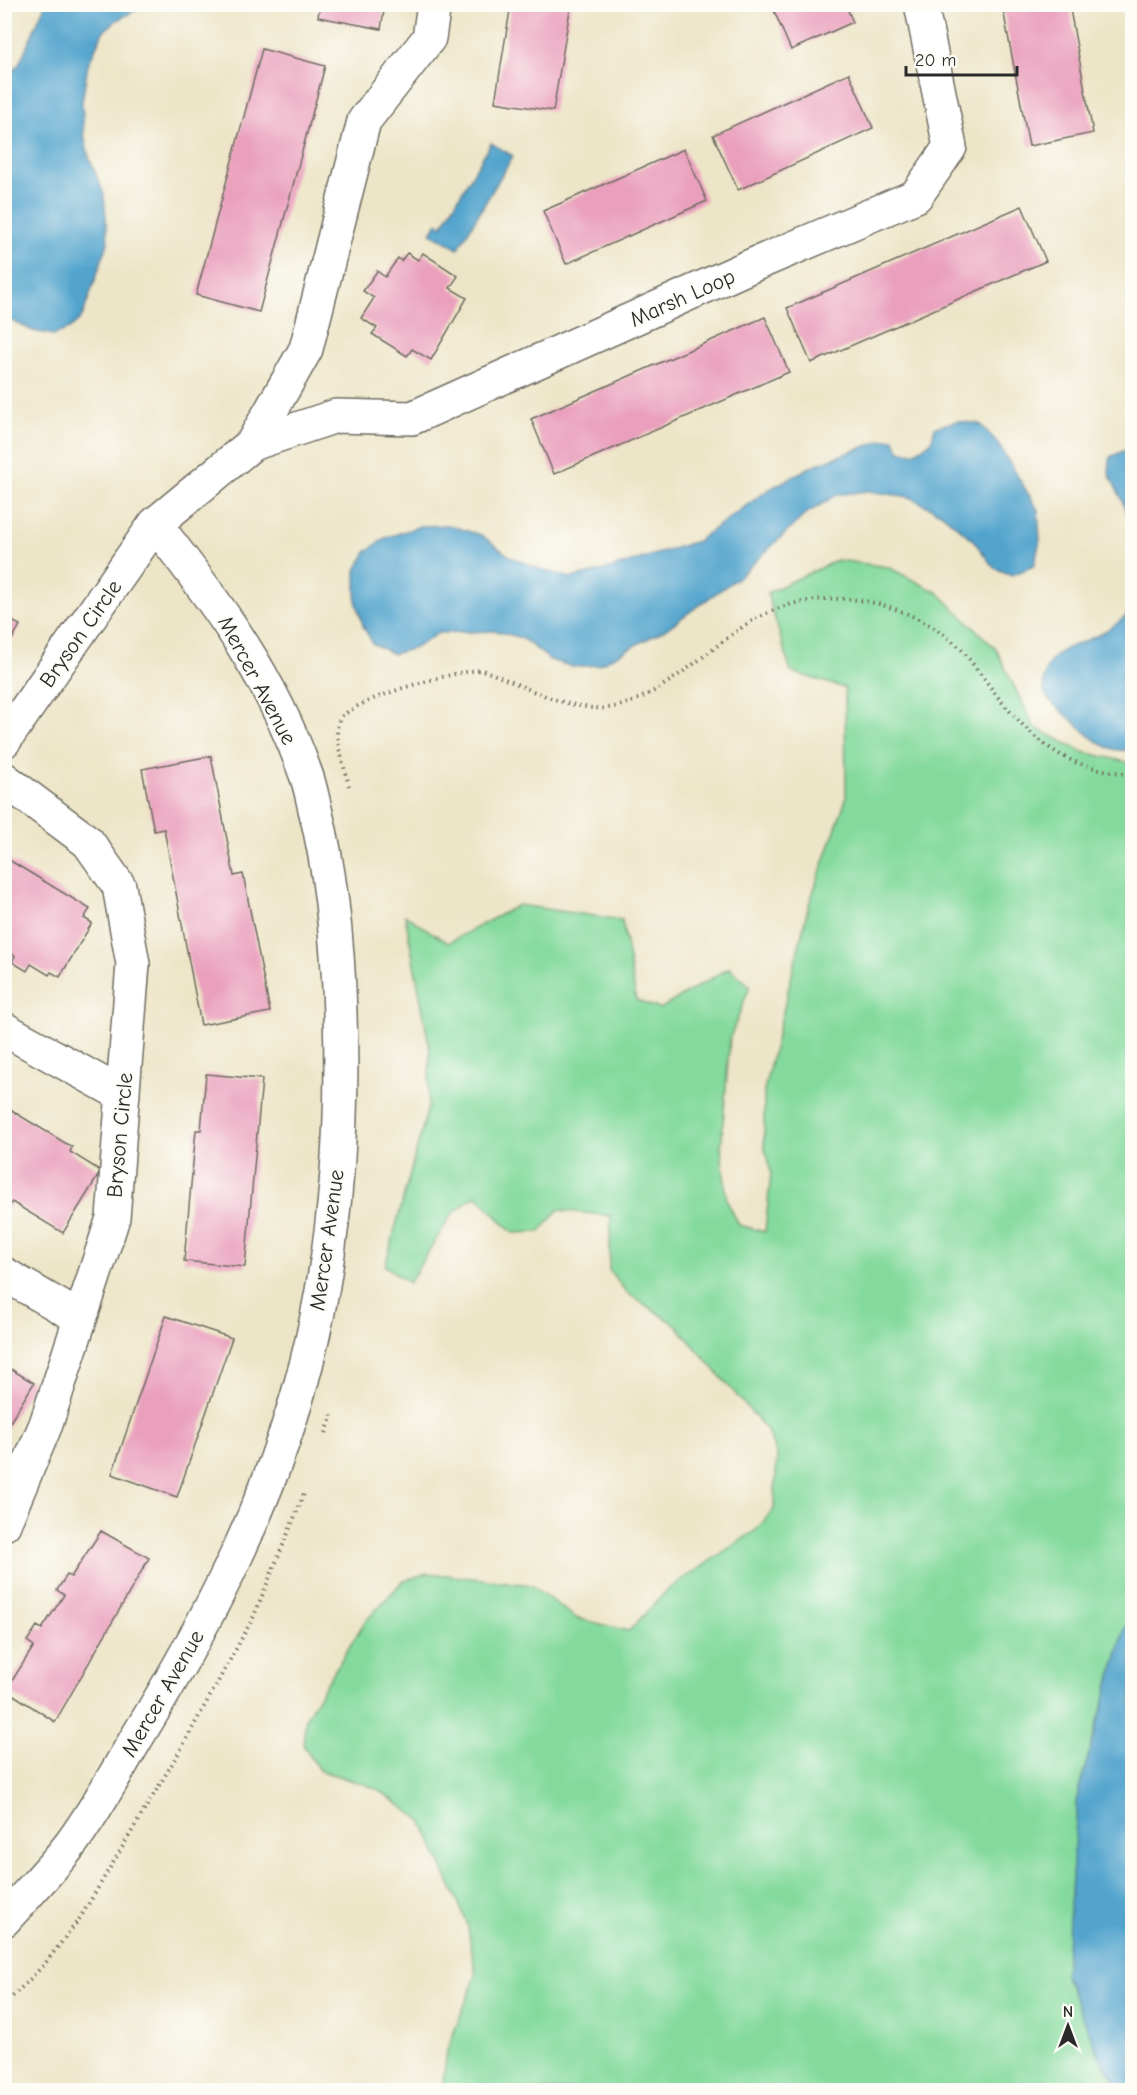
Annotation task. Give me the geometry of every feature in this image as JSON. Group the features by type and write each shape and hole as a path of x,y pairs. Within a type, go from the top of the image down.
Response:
{"street":[{"name":"Marsh Loop","path":"155,524 252,444 306,349 364,121 429,38 434,4"},
{"name":"Marsh Loop","path":"252,444 336,416 412,418 746,268 916,196 950,147 921,4"},
{"name":"Bryson Circle","path":"4,741 155,524"},
{"name":"Mercer Avenue","path":"4,1920 71,1843 108,1785 175,1676 251,1525 278,1459 306,1364 325,1266 335,1193 342,1082 339,980 324,844 306,775 281,712 241,639 155,524"},
{"name":"Bryson Circle","path":"4,779 88,842 119,886 133,964 113,1218 46,1424 4,1524"},
{"path":"4,1029 123,1095"},
{"path":"4,1274 80,1318"}],"path":[{"path":"338,741 337,729 340,719 352,709 404,688 470,670 482,670 558,701 594,709 611,707 648,693 676,677 757,618 799,603 821,599 858,600 892,608 928,623 961,649 1000,700 1023,725 1059,755 1098,769 1132,775"}],"green space":[{"path":"837,560 888,567 937,592 996,649 1034,727 1083,752 1132,763 1132,1620 1125,1628 1078,1792 1101,2060 1122,2090 442,2090 447,2050 476,1976 467,1922 422,1821 376,1788 319,1770 303,1745 306,1717 364,1623 403,1581 428,1573 531,1585 576,1618 629,1631 668,1589 756,1530 774,1509 777,1455 766,1429 675,1324 627,1293 609,1270 611,1216 558,1210 540,1232 513,1233 476,1195 452,1214 409,1283 385,1266 428,1107 430,1050 405,915 448,943 518,905 622,920 636,1000 660,1009 729,968 750,986 730,1038 721,1148 727,1201 739,1225 765,1232 771,1173 764,1145 764,1090 809,904 846,799 845,688 791,672 767,593"}],"water":[{"path":"45,5 145,5 117,20 103,32 88,65 82,102 84,135 89,157 104,194 108,243 82,317 69,329 54,335 33,331 4,317 5,80 19,64"},
{"path":"491,143 513,156 458,249 431,233 437,223 442,226"},
{"path":"957,421 980,424 997,442 1038,510 1040,540 1034,566 1012,575 994,568 973,540 942,514 910,497 867,491 837,495 807,513 740,576 666,629 598,665 573,667 550,660 522,638 496,631 438,633 415,648 393,654 373,644 363,626 356,601 356,570 366,552 385,538 420,526 448,525 481,535 511,557 571,578 609,569 697,541 768,490 814,465 883,440 894,439 900,451 914,453 931,442 935,427"},
{"path":"1130,448 1132,450 1132,531 1122,500 1109,474 1110,457"},
{"path":"1132,611 1132,749 1118,750 1091,737 1051,702 1045,693 1043,682 1049,664 1060,652 1103,632"},
{"path":"1132,1620 1132,2090 1122,2090 1101,2060 1065,1976 1078,1792 1125,1628"}],"building":[{"path":"320,4 385,4 381,29 318,17"},
{"path":"511,4 571,4 553,111 495,102"},
{"path":"771,4 845,4 853,22 791,50"},
{"path":"1002,4 1069,4 1093,133 1029,146"},
{"path":"262,49 325,66 259,312 196,295"},
{"path":"849,73 873,128 738,190 713,135"},
{"path":"684,149 707,201 566,264 543,211"},
{"path":"1022,206 1046,261 811,363 787,308"},
{"path":"407,253 418,260 423,253 458,276 450,288 467,298 431,360 412,349 407,356 372,334 377,328 361,318 374,298 363,291 377,271 385,277 398,258 401,261"},
{"path":"765,317 789,372 554,474 531,419"},
{"path":"4,617 20,625 4,654"},
{"path":"211,756 234,876 243,874 270,1012 201,1025 164,829 154,831 142,769"},
{"path":"4,857 90,909 84,918 92,923 60,977 51,972 49,975 31,964 27,971 12,962 15,956 4,949"},
{"path":"206,1074 262,1079 245,1267 184,1261 196,1130 201,1130"},
{"path":"4,1106 72,1147 70,1152 101,1171 63,1233 12,1202 8,1209 4,1207"},
{"path":"166,1316 232,1338 177,1497 112,1474"},
{"path":"4,1365 34,1383 4,1432"},
{"path":"101,1531 149,1558 55,1722 6,1690 34,1646 27,1641 37,1626 42,1629 64,1595 57,1590 67,1575 71,1577"}]}
